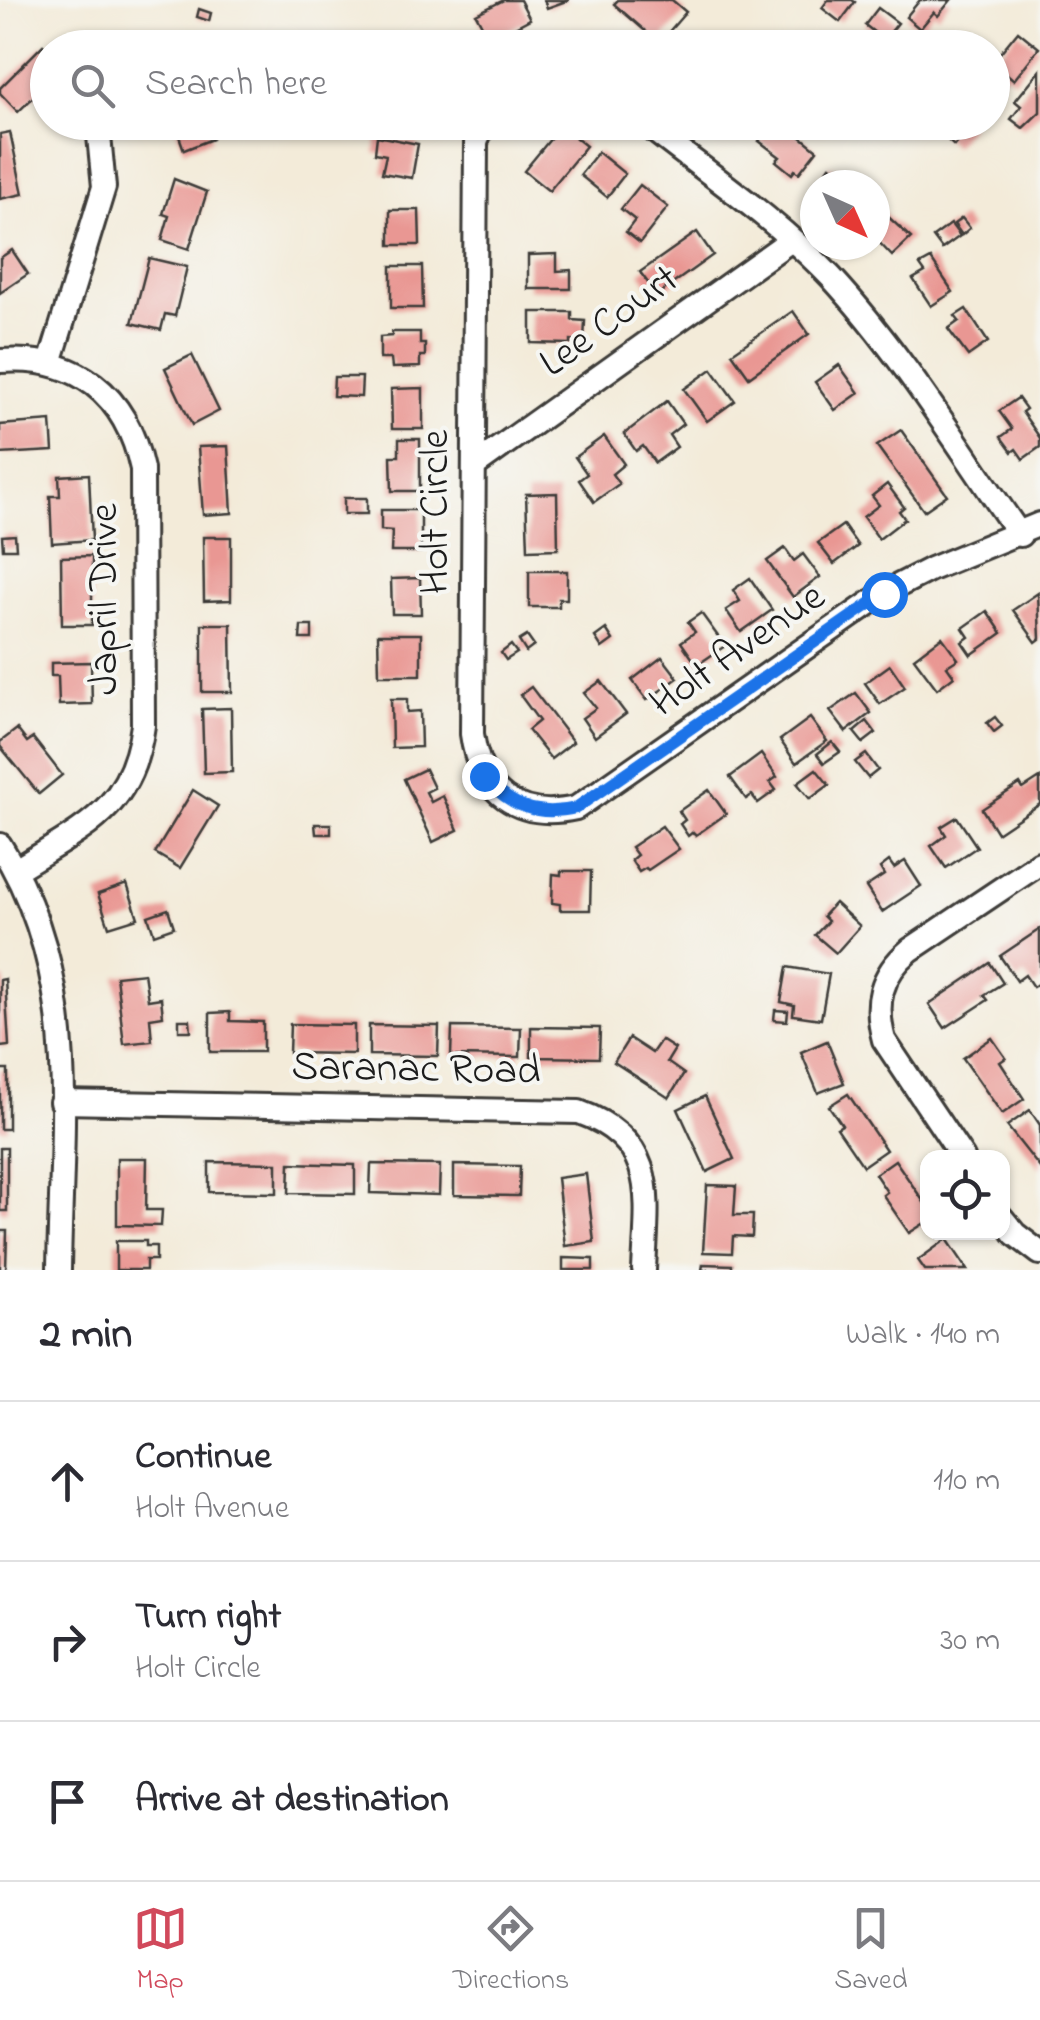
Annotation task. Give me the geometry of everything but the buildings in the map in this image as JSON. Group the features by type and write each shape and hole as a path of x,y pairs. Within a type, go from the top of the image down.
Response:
{"street":[{"path":"50,363 104,188 99,140"},
{"name":"Holt Circle","path":"477,140 472,734 475,757 497,792 515,804 535,811 557,812 593,799"},
{"path":"666,140 828,274 873,324 1030,530"},
{"name":"Lee Court","path":"474,466 791,240"},
{"name":"Japril Drive","path":"0,361 50,363 88,380 110,398 125,419 142,470 140,750 132,774 117,798 96,819 16,870"},
{"name":"Holt Avenue","path":"593,799 884,594 931,569 1030,530"},
{"path":"0,845 16,870 45,939 57,990 61,1029 59,1270"},
{"path":"957,1150 884,1040 878,1020 878,998 896,962 1040,864"},
{"name":"Saranac Road","path":"61,1102 579,1112 601,1120 620,1134 644,1170 648,1189 644,1270"},
{"path":"1010,1229 1040,1253"}],"route":[{"path":"484,776 497,792 535,811 576,808 884,594"}]}
